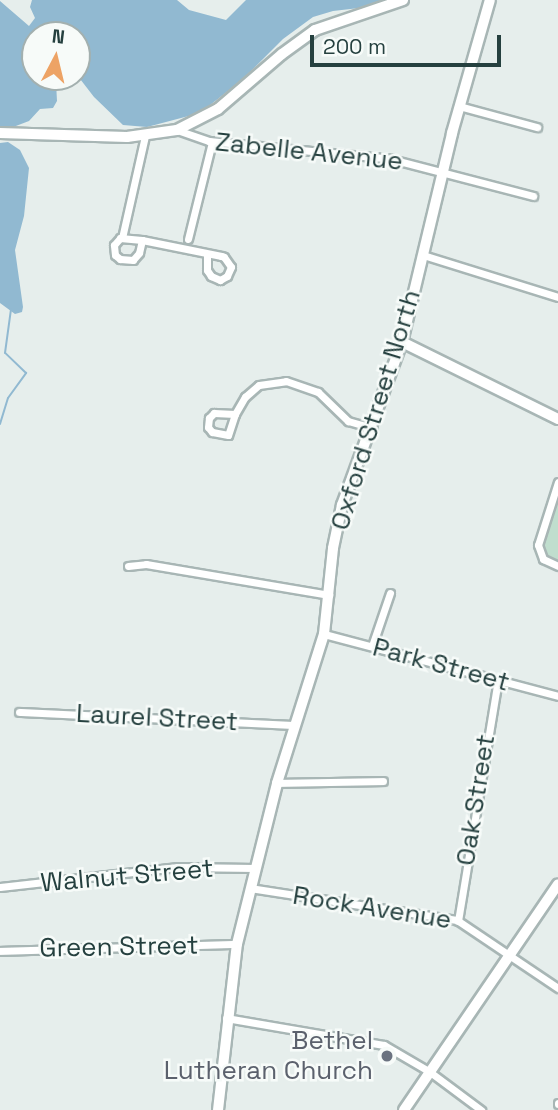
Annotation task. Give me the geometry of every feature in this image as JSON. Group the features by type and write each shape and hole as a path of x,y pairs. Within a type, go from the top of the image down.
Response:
{"main road":[{"path":"2,133 145,136 177,130 218,109 315,30 403,0"},
{"name":"Oxford Street North","path":"218,1110 226,1018 237,944 277,783 324,634 333,548 342,505 373,428 402,342 459,106 490,0"},
{"path":"402,342 558,419"},
{"path":"404,1110 558,884"}],"street":[{"path":"459,106 537,127"},
{"name":"Zabelle Avenue","path":"177,130 212,142 390,159 533,196"},
{"path":"122,238 145,136"},
{"path":"188,239 212,142"},
{"path":"142,240 138,255 128,261 120,260 114,253 115,243 122,238 142,240 207,254"},
{"path":"423,255 558,297"},
{"path":"235,414 245,397 259,385 286,381 318,392 348,421 373,428"},
{"path":"558,482 538,545 543,559 558,566"},
{"path":"128,565 146,564 329,595"},
{"path":"372,646 390,593"},
{"name":"Park Street","path":"324,634 558,696"},
{"name":"Oak Street","path":"458,921 498,680"},
{"name":"Laurel Street","path":"19,712 295,725"},
{"path":"277,783 383,780"},
{"name":"Walnut Street","path":"0,887 153,869 255,868"},
{"name":"Rock Avenue","path":"250,888 458,921 558,988"},
{"name":"Green Street","path":"0,951 237,944"},
{"path":"226,1018 376,1042 430,1072 481,1110"}],"green space":[{"path":"558,483 558,566 541,557 539,541"}],"water":[{"path":"32,0 177,0 189,10 226,20 246,0 381,0 368,7 333,11 313,17 283,39 243,79 200,113 147,127 123,125 89,91 91,21 33,21 35,18 30,7"},
{"path":"0,1 23,21 21,21 21,91 56,91 57,101 53,108 40,109 29,121 8,129 0,128"},
{"path":"8,142 20,150 29,168 24,216 15,250 23,307 22,312 15,314 0,303 0,143"}],"waterway":[{"path":"0,424 8,398 26,373 5,353 11,309"}],"place":[{"name":"Bethel Lutheran Church","path":"387,1056"}]}
